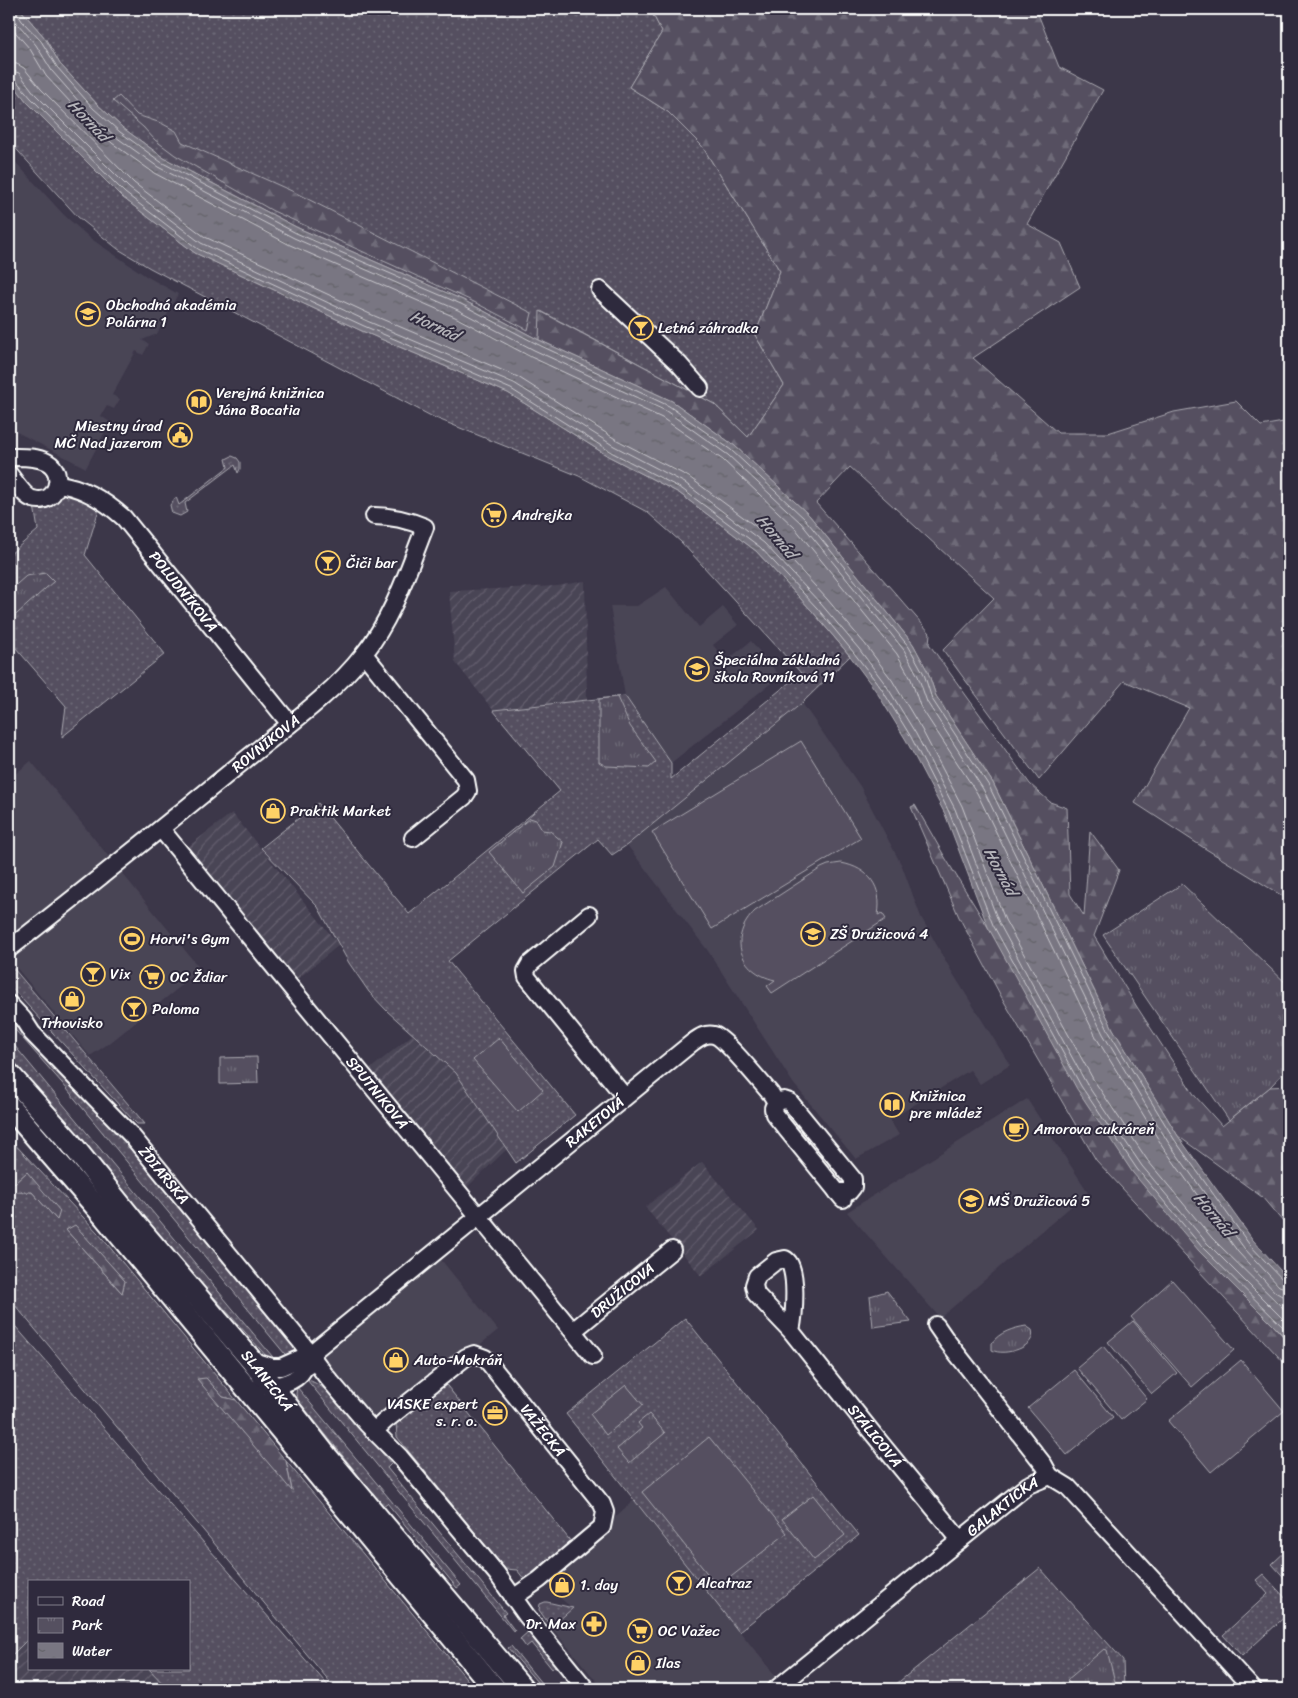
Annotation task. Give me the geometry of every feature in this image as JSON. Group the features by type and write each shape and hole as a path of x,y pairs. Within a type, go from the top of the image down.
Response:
{"main road":[{"name":"SLANECKÁ","path":"9,1074 69,1141 252,1361 390,1533 523,1689"},
{"name":"SLANECKÁ","path":"9,1106 105,1217 495,1689"}],"street":[{"path":"600,290 679,364 700,388"},
{"path":"9,457 46,461 57,471 58,484 56,491 50,495 45,498 33,499 28,496 9,474"},
{"name":"POLUDNÍKOVÁ","path":"58,484 72,486 102,499 124,518 290,724"},
{"name":"ROVNÍKOVÁ","path":"9,949 161,829 348,674 364,654 391,610 425,526 390,516 374,516"},
{"path":"364,654 468,785 468,791 464,797 413,838"},
{"name":"SPUTNIKOVÁ","path":"161,829 593,1356"},
{"path":"589,914 530,964 526,971 526,977 625,1098"},
{"name":"ŽDIARSKA","path":"9,1004 36,1038 131,1135 310,1354"},
{"name":"RAKETOVÁ","path":"252,1361 272,1367 281,1367 310,1354 479,1215 705,1034 716,1036 725,1043 772,1094 776,1102 784,1100 790,1102 853,1179 853,1187 849,1192 840,1197"},
{"name":"DRUŽICOVÁ","path":"573,1331 672,1250"},
{"path":"936,1325 1044,1464 1050,1476"},
{"name":"STÁLICOVÁ","path":"791,1331 960,1540"},
{"path":"310,1354 326,1376 374,1431 400,1457 496,1574 586,1689"},
{"name":"RAKETOVÁ","path":"292,1412 289,1390 310,1354"},
{"name":"VAŽECKÁ","path":"374,1431 466,1357 474,1354 480,1355 495,1370 602,1504 605,1512 602,1527 539,1580 513,1598"},
{"path":"240,1380 252,1384 271,1386 283,1384 312,1372 326,1376"},
{"name":"GALAKTICKÁ","path":"776,1689 1028,1485 1050,1476 1068,1487 1253,1689"}],"shaded area":[{"name":"Obchodná akadémia Polárna 1","path":"9,155 64,215 90,238 146,276 178,294 157,334 142,340 149,344 143,355 136,351 112,395 120,399 114,409 107,406 101,416 110,422 86,468 9,428"},
{"path":"585,581 587,700 493,710 455,662 449,591 557,586"},
{"name":"Špeciálna základná škola Rovníková 11","path":"666,587 699,627 723,607 738,625 713,645 726,661 751,641 780,676 671,763 625,696 610,606 637,606"},
{"name":"ZŠ Družicová 4","path":"802,703 860,786 902,866 921,917 952,972 1010,1065 980,1084 970,1070 890,1120 899,1135 856,1159 793,1083 708,951 627,845"},
{"path":"31,761 201,970 111,1042 90,1056 15,966 9,966 9,779"},
{"path":"232,813 339,945 289,986 181,852"},
{"path":"412,1035 456,1073 507,1149 461,1193 364,1074"},
{"name":"MŠ Družicová 5","path":"1027,1099 1088,1192 940,1318 847,1212"},
{"path":"702,1162 759,1230 701,1276 645,1207"},
{"path":"434,1251 498,1330 374,1431 310,1354"},
{"path":"634,1500 782,1684 776,1689 603,1689 551,1627 572,1608 559,1597 545,1580"},
{"path":"28,1639 28,1670 150,1670 168,1689 9,1689 9,1658"}],"green space":[{"path":"20,9 650,9 662,32 629,87 668,112 702,146 780,271 755,335 784,385 748,437 714,404 541,311 539,340 463,300 298,228 164,158 123,128 97,104 60,64 45,38"},
{"path":"650,9 1036,9 1059,67 1103,90 1027,224 1061,243 1080,287 973,358 1058,433 1108,433 1174,412 1236,401 1261,426 1289,421 1289,900 1135,803 1189,708 1124,681 1039,780 943,650 994,598 850,467 816,503 930,633 929,644 1030,784 1050,802 1067,808 1070,894 1084,916 1090,831 1119,870 1094,936 1137,1007 1195,1096 1222,1126 1270,1087 1289,1086 1289,1229 1262,1197 1178,1136 1113,1029 993,783 936,696 928,672 913,644 809,515 735,446 672,401 539,340 540,311 714,404 748,437 784,385 755,335 780,271 702,146 668,112 629,87 662,32"},
{"path":"9,79 27,102 122,197 195,253 362,331 508,393 608,456 679,493 756,551 813,612 850,656 802,703 627,845 612,855 598,839 448,961 575,1115 516,1163 456,1073 387,1011 369,992 349,963 318,907 261,848 318,803 409,914 560,791 493,710 625,696 671,763 671,779 801,673 681,542 647,512 579,476 433,417 150,268 118,249 78,217 9,141"},
{"path":"119,96 137,115 161,123 176,131 182,142 294,192 532,313 528,330 472,301 273,211 175,155 155,140 113,101"},
{"path":"232,456 240,462 238,473 235,465 185,503 187,512 180,516 172,513 170,505 176,497 179,505 228,467 226,459"},
{"path":"56,491 102,499 85,555 165,654 62,737 66,706 9,640 9,555 38,530 33,499"},
{"path":"46,573 54,581 9,621 9,591 26,576"},
{"path":"617,697 630,726 656,762 649,768 606,766 599,762 599,699"},
{"path":"801,741 861,838 712,929 652,832"},
{"path":"915,805 946,859 1074,1067 1233,1280 1289,1343 1289,1368 1096,1160 1002,998 959,917 911,807"},
{"path":"530,818 536,820 542,830 550,831 563,842 555,867 523,893 489,852"},
{"path":"841,863 859,869 872,880 878,896 878,915 882,913 886,919 772,993 767,986 775,980 753,970 741,952 740,942 747,921 755,911 821,868"},
{"path":"1182,884 1289,986 1289,1067 1270,1087 1229,1120 1103,935"},
{"path":"9,969 14,969 145,1124 137,1124 131,1118 9,985"},
{"path":"9,1016 126,1140 295,1346 294,1354 289,1359 62,1083 9,1023"},
{"path":"499,1038 543,1090 518,1112 473,1060"},
{"path":"9,1039 277,1362 267,1357 215,1298 184,1270 128,1204 79,1136 9,1057"},
{"path":"257,1057 258,1083 220,1084 220,1058"},
{"path":"9,1138 98,1233 236,1400 223,1397 206,1378 292,1490 286,1461 475,1689 336,1689 9,1298 9,1189 11,1192 32,1192 57,1220 27,1172 15,1183 9,1176 14,1157 9,1151","holes":["75,1226 125,1281 122,1293 66,1230"]},
{"path":"9,1151 14,1156 9,1176"},
{"path":"27,1172 60,1211 57,1220 32,1192 11,1192 9,1189 9,1176 15,1183"},
{"path":"75,1225 125,1281 122,1293 66,1230"},
{"path":"1172,1280 1234,1350 1192,1387 1131,1317"},
{"path":"887,1291 911,1322 873,1327 870,1296"},
{"path":"685,1318 859,1535 739,1632 566,1414"},
{"path":"9,1319 331,1689 168,1689 150,1670 190,1670 190,1580 28,1580 28,1639 9,1658"},
{"path":"1133,1321 1177,1373 1152,1394 1108,1342"},
{"path":"1026,1326 1032,1330 1032,1336 1025,1346 1004,1352 992,1350 992,1343 1003,1333"},
{"path":"1103,1346 1147,1399 1121,1420 1077,1368"},
{"path":"1241,1360 1284,1411 1211,1472 1168,1421"},
{"path":"1074,1370 1113,1417 1067,1455 1028,1408"},
{"path":"440,1377 576,1548 536,1574 524,1579 517,1570 505,1569 397,1437 396,1422"},
{"path":"206,1378 223,1397 236,1400 286,1461 292,1491 197,1379"},
{"path":"307,1380 317,1384 339,1403 391,1464 387,1468 506,1613 503,1615 514,1632"},
{"path":"626,1385 643,1405 606,1435 590,1414"},
{"path":"297,1387 461,1585 457,1588 387,1503 383,1506 298,1400 296,1394"},
{"path":"649,1414 665,1433 629,1463 617,1449 642,1428 638,1423"},
{"path":"709,1437 787,1533 718,1587 642,1492"},
{"path":"813,1495 845,1535 814,1560 782,1519"},
{"path":"1289,1548 1289,1583 1272,1564"},
{"path":"1040,1568 1123,1660 1124,1689 1066,1689 1051,1686 992,1689 890,1689"},
{"path":"1263,1574 1289,1602 1289,1613 1242,1656 1223,1635 1268,1594 1256,1580"},
{"path":"545,1602 573,1608 551,1627 539,1610 540,1604"},
{"path":"529,1631 556,1665 552,1669 531,1643 526,1647 520,1639"},
{"path":"511,1646 546,1689 543,1689 508,1648"},
{"path":"1104,1649 1107,1650 1115,1682 1101,1689 1074,1688 1067,1680"},
{"path":"1289,1676 1289,1689 1274,1689"}],"water":[{"name":"Hornád","path":"9,9 20,9 45,38 60,64 97,104 123,128 164,158 298,228 463,300 539,340 672,401 735,446 809,515 913,644 928,672 936,696 993,783 1113,1029 1178,1136 1253,1240 1289,1280 1289,1341 1199,1251 1133,1173 1077,1089 988,927 945,814 906,740 876,691 850,656 813,612 756,551 679,493 608,456 508,393 362,331 195,253 122,197 27,102 9,79"}],"place":[{"name":"Obchodná akadémia Polárna 1","path":"88,314"},
{"name":"Letná záhradka","path":"641,328"},
{"name":"Verejná knižnica Jána Bocatia","path":"199,402"},
{"name":"Miestny úrad MČ Nad jazerom","path":"180,435"},
{"name":"Andrejka","path":"494,515"},
{"name":"Čiči bar","path":"328,563"},
{"name":"Špeciálna základná škola Rovníková 11","path":"697,669"},
{"name":"Praktik Market","path":"273,811"},
{"name":"ZŠ Družicová 4","path":"813,934"},
{"name":"Horvi's Gym","path":"132,939"},
{"name":"Vix","path":"93,974"},
{"name":"OC Ždiar","path":"152,977"},
{"name":"Trhovisko","path":"72,999"},
{"name":"Paloma","path":"134,1009"},
{"name":"Knižnica pre mládež","path":"892,1105"},
{"name":"Amorova cukráreň","path":"1016,1129"},
{"name":"MŠ Družicová 5","path":"971,1201"},
{"name":"Auto-Mokráň","path":"396,1360"},
{"name":"VASKE expert s. r. o.","path":"495,1413"},
{"name":"Alcatraz","path":"679,1583"},
{"name":"1. day","path":"562,1585"},
{"name":"Dr. Max","path":"594,1624"},
{"name":"OC Važec","path":"640,1631"},
{"name":"Ilas","path":"638,1663"}]}
